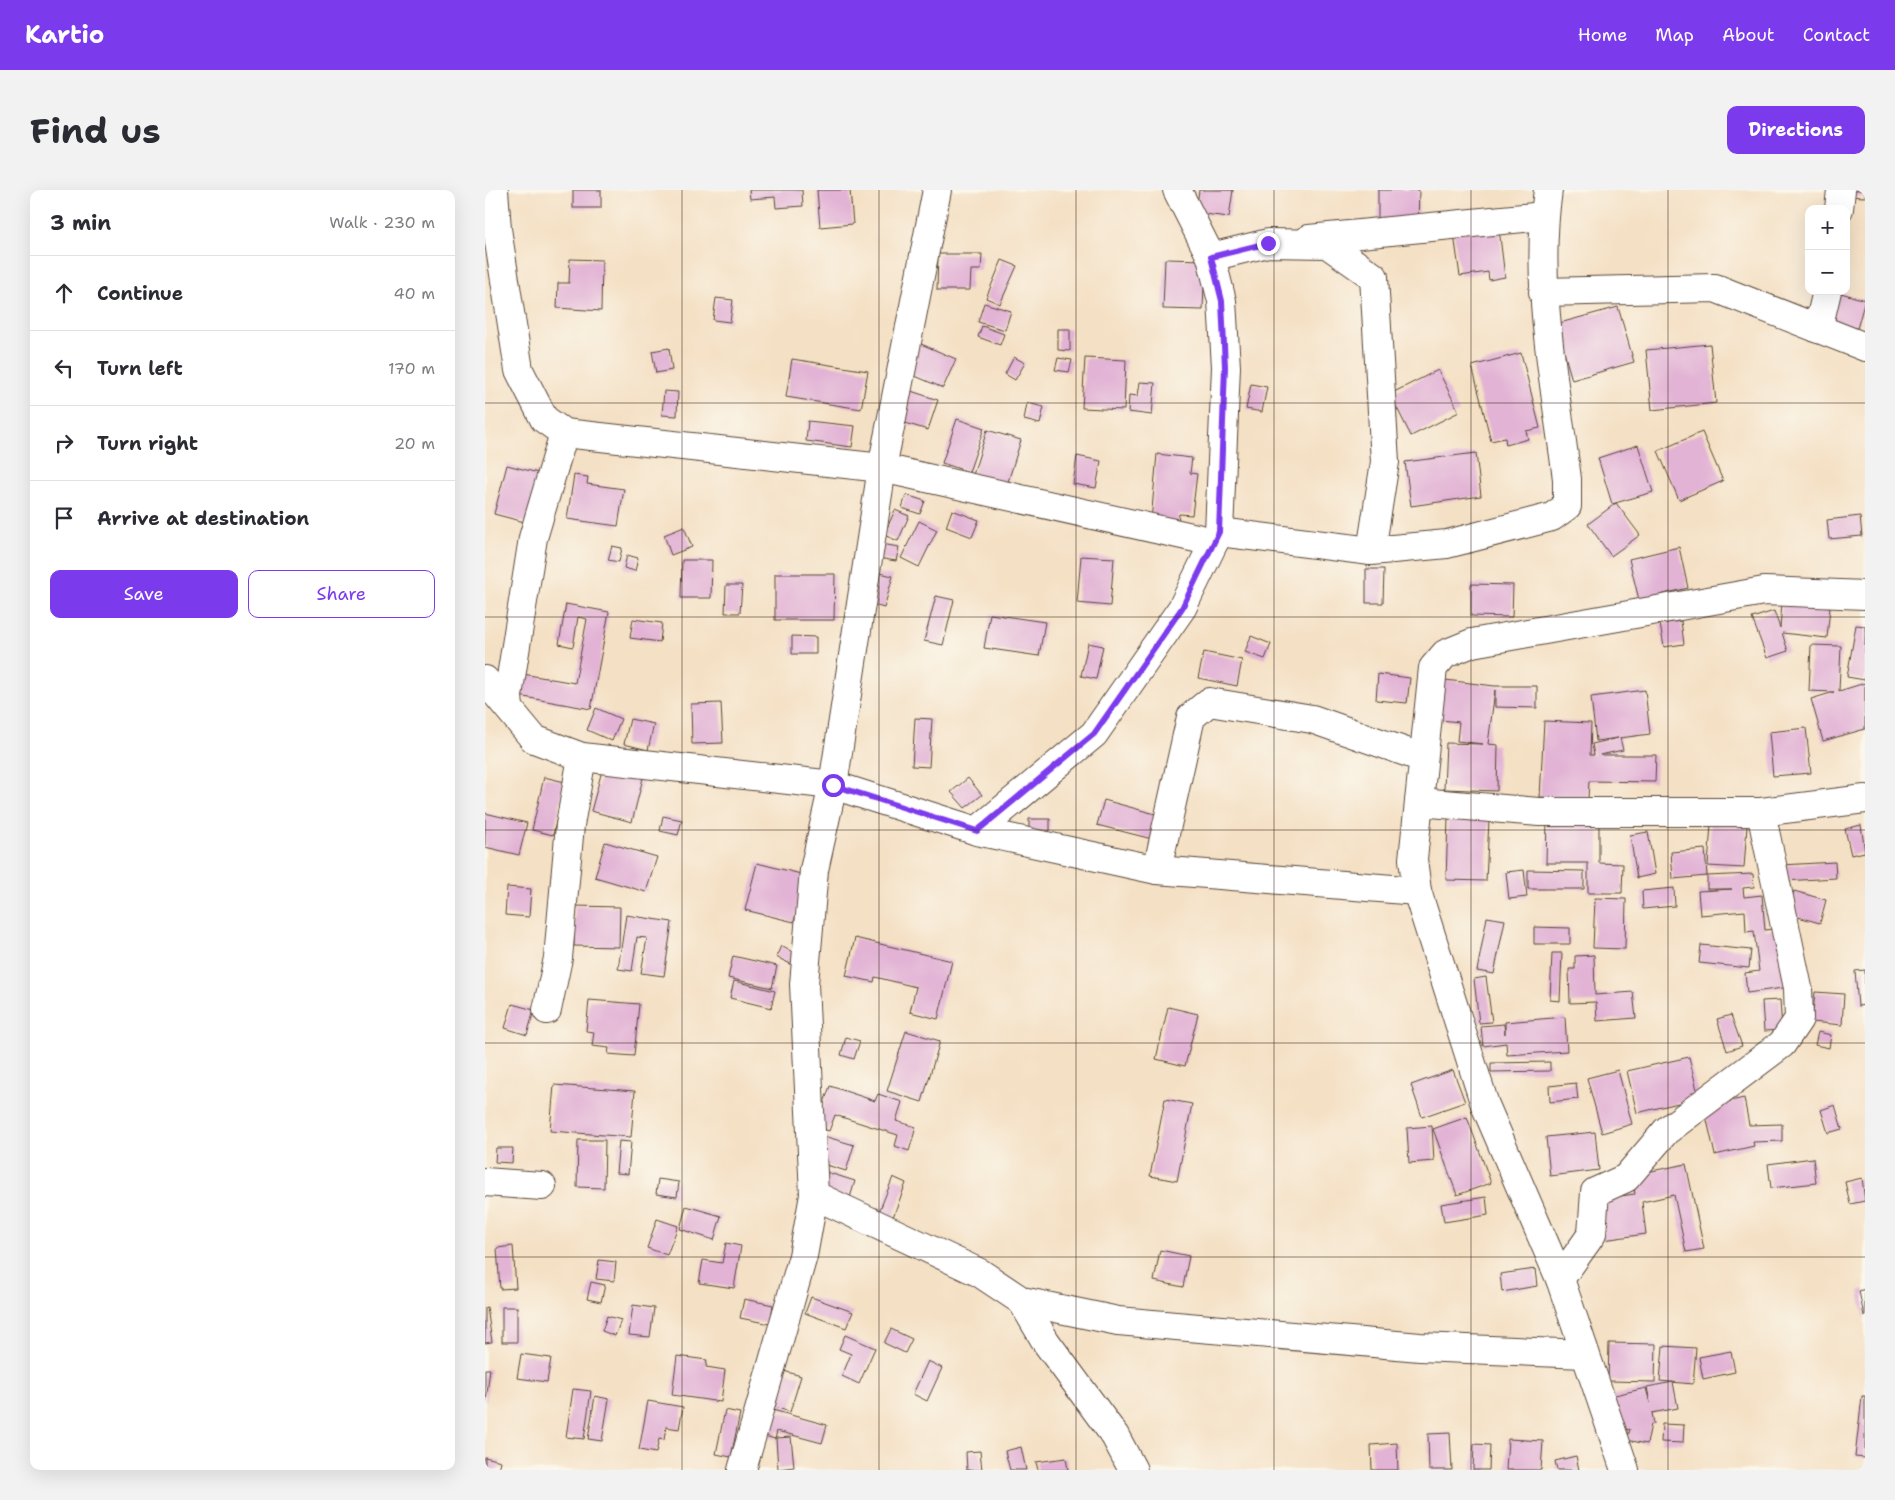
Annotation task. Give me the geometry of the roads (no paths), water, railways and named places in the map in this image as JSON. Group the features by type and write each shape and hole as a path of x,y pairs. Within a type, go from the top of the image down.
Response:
{"street":[{"path":"494,190 497,229 519,370 544,420 564,433 882,468 1216,537 1371,551 1447,544 1552,517 1567,506 1567,479 1543,292 1544,216 1548,190"},
{"path":"742,1470 803,1256 814,1195 804,984 814,870 833,785 882,468 937,190"},
{"path":"977,831 1094,734 1182,608 1216,537 1225,367 1222,301 1211,257 1177,190"},
{"path":"1839,205 1841,190"},
{"path":"1211,257 1268,243 1544,216"},
{"path":"1268,243 1327,244 1374,277 1385,462 1371,551"},
{"path":"1543,292 1715,288 1865,347"},
{"path":"1818,329 1826,295"},
{"path":"509,708 508,696 533,538 564,433"},
{"path":"1625,1470 1559,1279 1485,1104 1417,891 1413,859 1433,668 1445,654 1472,643 1764,591 1865,595"},
{"path":"485,680 534,739 583,757 833,785 977,831 1157,870 1417,891"},
{"path":"1157,870 1191,717 1209,702 1312,719 1423,758"},
{"path":"547,1010 558,958 571,825 583,757"},
{"path":"1419,802 1539,812 1761,812 1865,799"},
{"path":"1559,1279 1592,1234 1595,1192 1626,1178 1666,1131 1782,1044 1799,1019 1798,988 1761,812"},
{"path":"485,1182 542,1186"},
{"path":"814,1195 980,1273 1023,1301 1118,1321 1420,1347 1585,1354"},
{"path":"1023,1301 1046,1342 1115,1436 1133,1470"}]}
